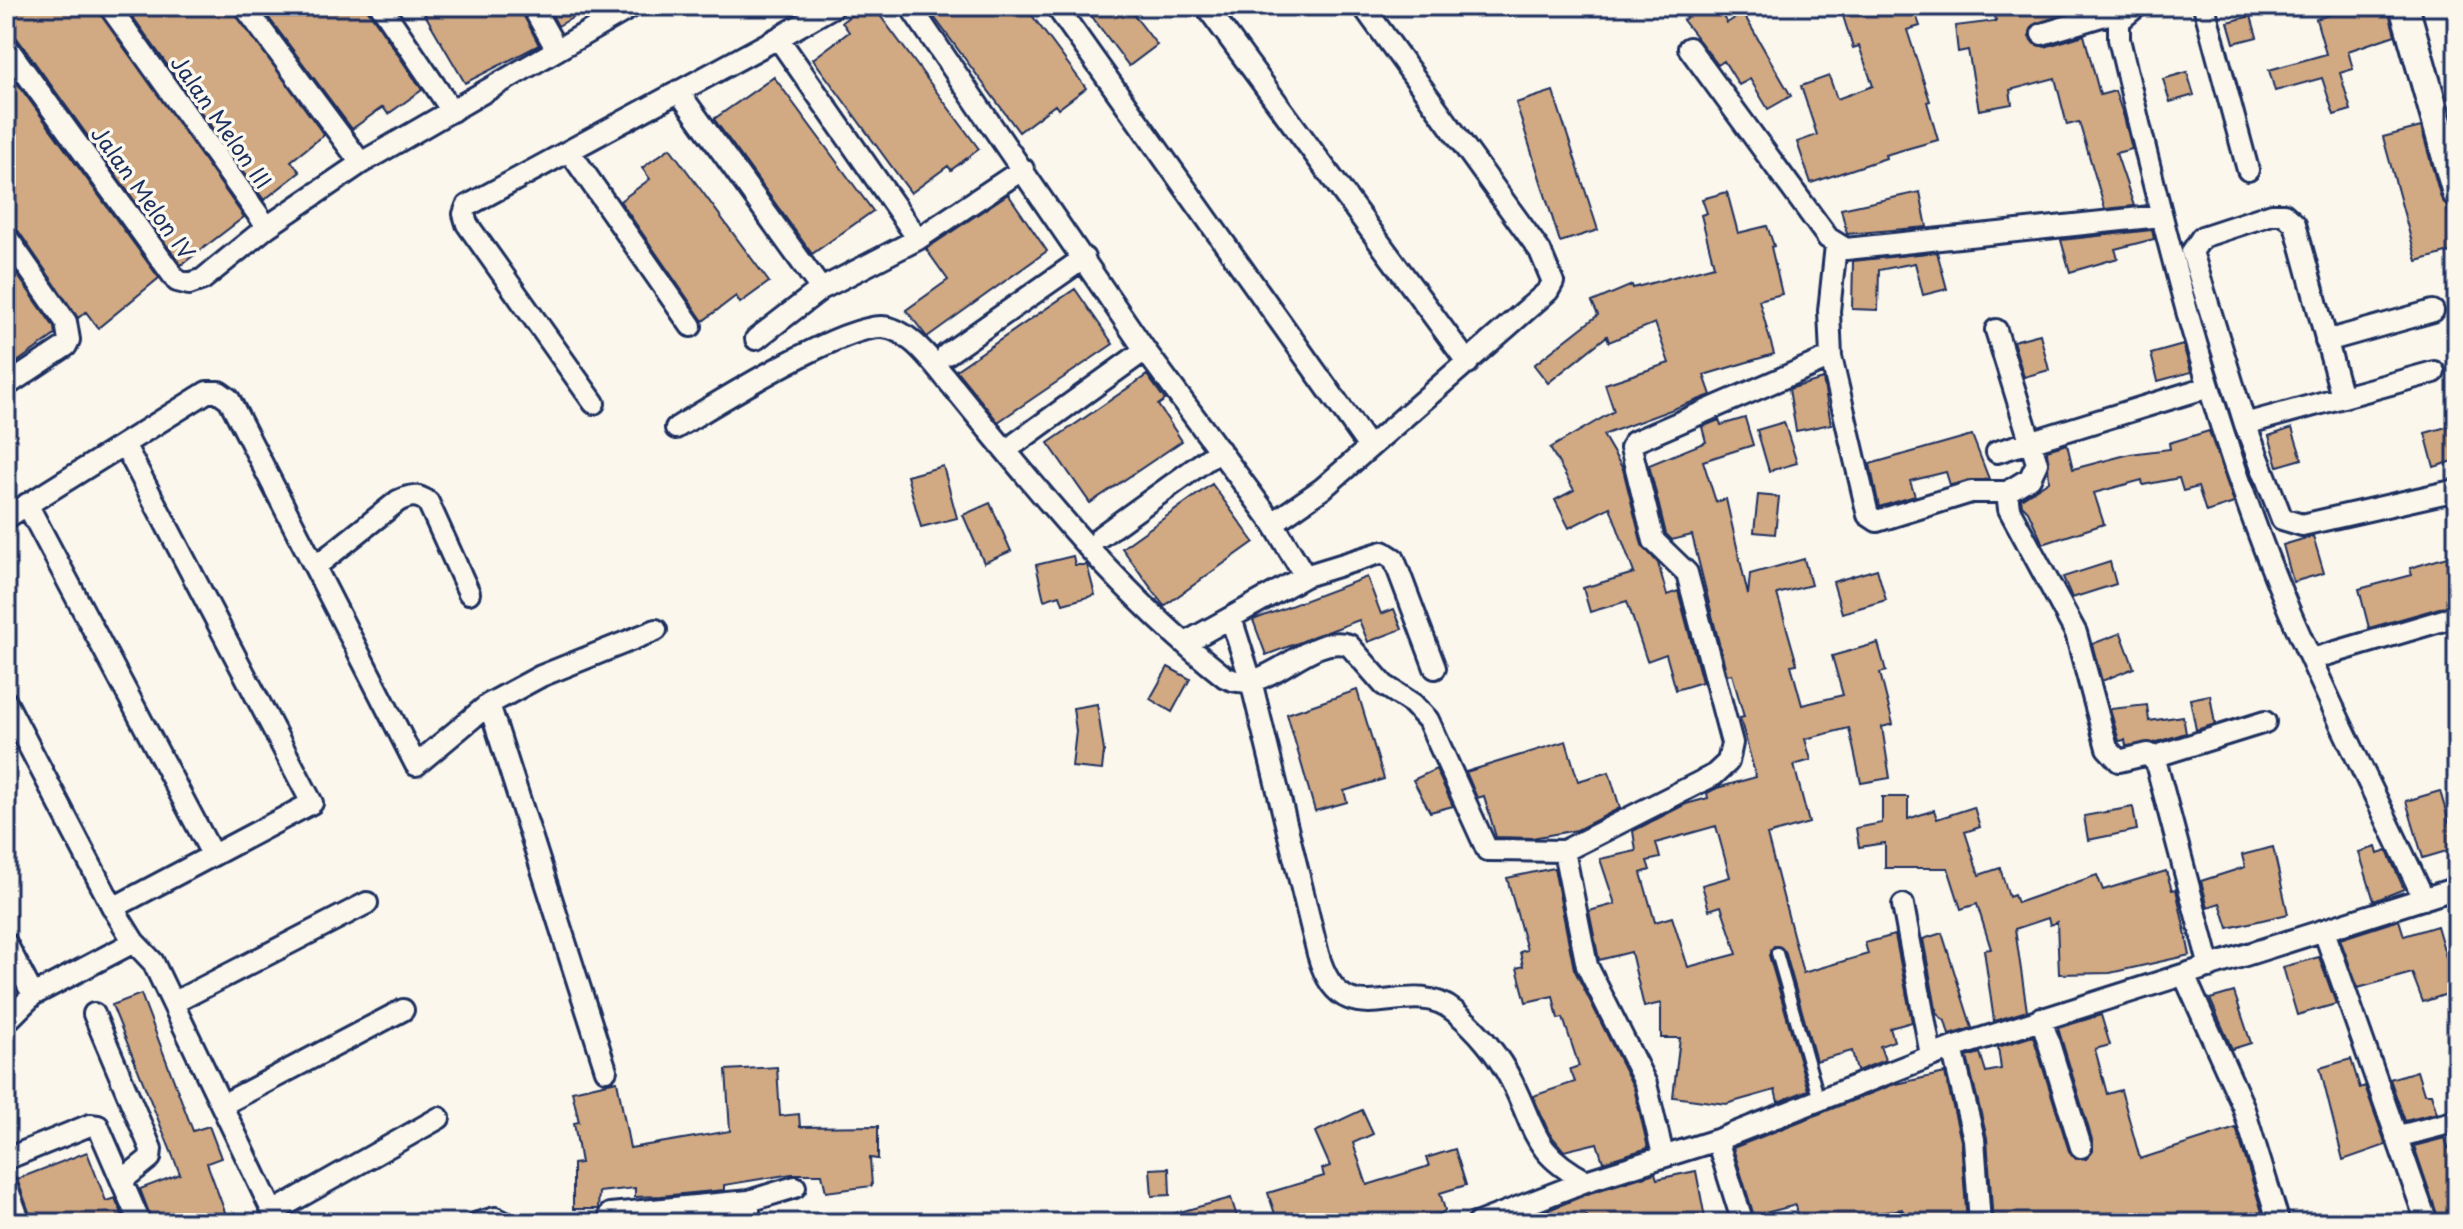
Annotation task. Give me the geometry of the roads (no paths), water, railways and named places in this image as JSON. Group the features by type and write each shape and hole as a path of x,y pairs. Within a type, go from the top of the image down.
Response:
{"street":[{"name":"Jalan Melon III","path":"109,6 267,227"},
{"path":"244,6 361,163"},
{"path":"381,6 452,111"},
{"path":"532,6 557,50"},
{"path":"267,227 361,163 633,6"},
{"path":"594,403 467,224 464,214 467,206 834,6"},
{"path":"910,6 1145,350 1273,523 1305,576"},
{"path":"1056,6 1369,447"},
{"path":"1206,6 1468,363"},
{"path":"1273,523 1322,489 1468,363 1548,291 1553,282 1540,251 1363,6"},
{"path":"2204,6 2248,170"},
{"path":"2404,6 2457,193"},
{"path":"2042,34 2131,8"},
{"path":"2131,8 2119,21 2119,39 2160,216 2208,387 2288,607 2424,899"},
{"path":"778,38 918,239"},
{"name":"Jalan Melon IV","path":"6,46 177,281 189,284 203,279 267,227"},
{"path":"1689,48 1836,245 1856,250 2160,216"},
{"path":"678,91 821,289"},
{"path":"570,152 691,326"},
{"path":"756,339 821,289 918,239 1023,169"},
{"path":"2342,397 2295,224 2284,214 2272,214 2202,237 2192,252 2245,424 2277,512 2294,525 2457,490"},
{"path":"6,386 66,346 70,332 66,322 8,244"},
{"path":"1836,245 1829,311 1831,357 1872,520 1971,492 2007,492 2034,474 2037,463 1996,330"},
{"path":"947,354 1084,258"},
{"path":"2326,341 2433,311"},
{"path":"676,428 748,384 861,328 886,327 906,337 936,368 1090,552 1146,611 1225,677 1233,681 1251,681 1319,648 1341,642 1349,645 1384,685 1413,704 1428,720 1487,850 1564,851 1714,775 1732,753 1732,743 1687,573 1654,541 1631,448 1634,442 1831,357"},
{"path":"1016,443 1145,350"},
{"path":"2245,424 2434,372"},
{"path":"1997,452 2208,387"},
{"path":"6,518 207,392 219,392 229,399 416,765 489,704 541,676 656,630"},
{"path":"113,908 312,803 124,444"},
{"path":"1101,536 1220,450"},
{"path":"2007,492 2009,509 2082,646 2107,748 2119,761 2148,754 2153,757 2210,967"},
{"path":"315,567 398,501 409,496 420,496 428,502 469,593"},
{"path":"27,504 212,854"},
{"path":"1194,638 1305,576 1376,553 1390,554 1435,668"},
{"path":"2312,659 2457,616"},
{"path":"1231,618 1251,681 1318,954 1330,983 1339,993 1363,1004 1427,999 1454,1010 1499,1058 1529,1126 1548,1156 1586,1181"},
{"path":"6,702 113,908 134,942 153,962 276,1217 439,1118"},
{"path":"489,704 606,1070"},
{"path":"2153,757 2265,722"},
{"path":"1564,851 1587,966 1646,1084 1663,1155"},
{"path":"1478,1223 1586,1181 1717,1140 1931,1055 2457,888"},
{"path":"173,1003 367,903"},
{"path":"1903,905 1931,1055"},
{"path":"2324,931 2427,1223"},
{"path":"6,1022 33,995 134,942"},
{"path":"6,943 33,995"},
{"path":"2184,975 2243,1106 2279,1223"},
{"path":"222,1105 403,1010"},
{"path":"94,1014 151,1149 150,1158 124,1179"},
{"path":"2041,1018 2081,1147"},
{"path":"1952,1048 1974,1139 1980,1223"},
{"path":"2396,1137 2457,1121"},
{"path":"6,1159 95,1125 101,1128 140,1223"},
{"path":"1717,1140 1743,1223"},
{"path":"6,1185 20,1223"},
{"path":"610,1214 749,1201 795,1187"},
{"path":"749,1201 749,1223"},
{"path":"478,1223 495,1218 505,1223"}],"lane":[{"path":"1777,953 1819,1100"}]}
